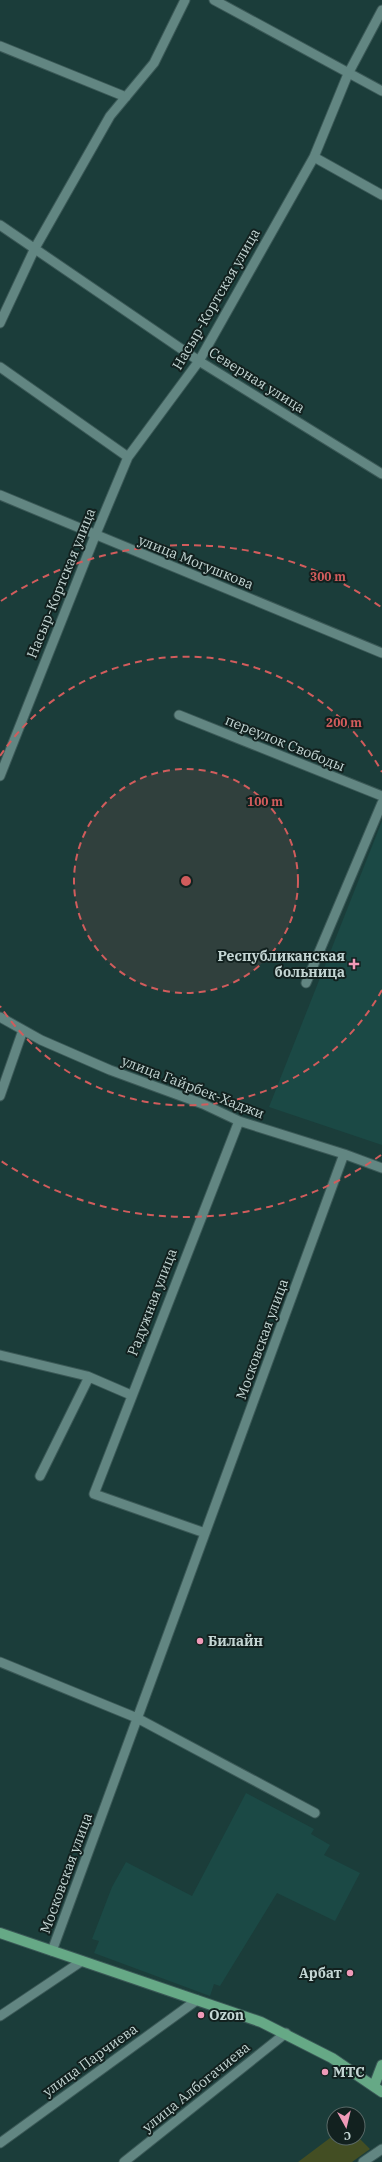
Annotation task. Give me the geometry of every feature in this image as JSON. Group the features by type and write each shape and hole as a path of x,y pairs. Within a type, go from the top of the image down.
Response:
{"main road":[{"path":"0,1932 52,1951"},
{"name":"Московская улица","path":"52,1951 255,2020 286,2033 332,2058 378,2089"},
{"path":"378,2089 382,2066 382,2054"}],"street":[{"path":"0,323 35,248 110,116 154,63 185,0"},
{"path":"214,0 348,74 382,91"},
{"name":"Насыр-Кортская улица","path":"0,776 95,536 128,457 199,361 314,157 348,74 382,10"},
{"path":"0,46 126,97"},
{"path":"314,157 382,195"},
{"name":"Северная улица","path":"0,225 199,361 382,474"},
{"path":"0,366 128,457"},
{"name":"улица Могушкова","path":"0,495 95,536 382,653"},
{"name":"переулок Свободы","path":"179,715 382,796"},
{"path":"306,983 382,803"},
{"name":"улица Гайрбек-Хаджи","path":"0,1017 23,1030 110,1070 204,1104 239,1121 344,1154 382,1168"},
{"path":"0,1096 23,1030"},
{"name":"Радужная улица","path":"205,1533 94,1494 131,1395 239,1121"},
{"name":"Московская улица","path":"52,1951 344,1154"},
{"path":"0,1355 89,1377 131,1395"},
{"path":"40,1476 89,1377"},
{"path":"0,1662 137,1718 315,1813"},
{"path":"0,2016 82,1961"},
{"name":"улица Парчиева","path":"0,2143 197,2000"},
{"name":"улица Албогачиева","path":"124,2162 286,2033"},
{"path":"363,2162 382,2149"}],"shaded area":[{"name":"Республиканская больница","path":"382,821 382,1145 269,1107"},
{"path":"246,1793 314,1829 311,1834 330,1845 324,1855 360,1873 335,1921 277,1893 220,1986 214,1984 210,1996 94,1953 99,1941 92,1939 112,1887 126,1862 192,1896"}],"green space":[{"path":"326,2141 326,2146 366,2145 370,2149 352,2162 298,2162"}],"place":[{"name":"Республиканская больница","path":"354,964"},
{"name":"Билайн","path":"200,1641"},
{"name":"Арбат","path":"350,1973"},
{"name":"Ozon","path":"201,2015"},
{"name":"МТС","path":"325,2072"}]}
